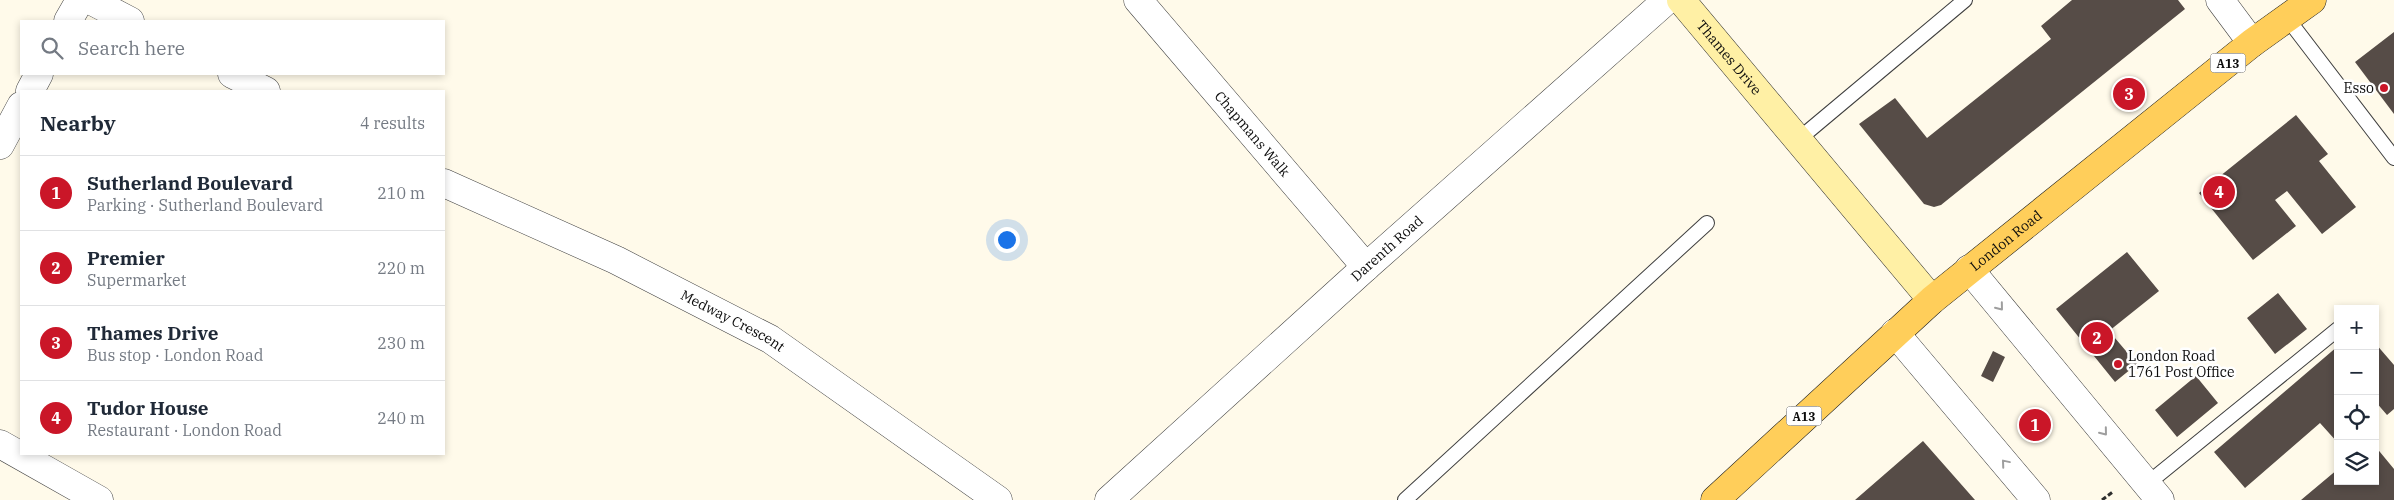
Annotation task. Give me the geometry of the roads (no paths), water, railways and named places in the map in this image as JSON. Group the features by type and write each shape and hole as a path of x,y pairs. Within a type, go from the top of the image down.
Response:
{"main road":[{"name":"London Road","path":"1715,500 1932,300 2252,43 2312,0"}],"street":[{"path":"69,20 80,0"},
{"path":"90,0 128,20"},
{"name":"Chapmans Walk","path":"1138,0 1366,267"},
{"name":"Darenth Road","path":"1109,500 1366,267 1667,0"},
{"name":"Thames Drive","path":"1681,0 1932,300"},
{"path":"2220,0 2252,43"},
{"path":"31,90 38,75"},
{"path":"234,75 264,90"},
{"path":"0,145 20,108"},
{"name":"Medway Crescent","path":"445,183 616,260 770,339 998,500"},
{"path":"1970,269 2153,492"},
{"path":"1895,333 2036,500"},
{"path":"0,444 99,500"}],"lane":[{"path":"1799,139 1965,0"},
{"path":"2287,18 2389,142 2394,158"},
{"path":"1405,500 1707,223"},
{"path":"2153,492 2334,333"}],"place":[{"name":"Esso","path":"2384,88"},
{"name":"Thames Drive","path":"2129,94"},
{"name":"Tudor House","path":"2219,192"},
{"name":"Premier","path":"2097,338"},
{"name":"London Road 1761 Post Office","path":"2118,364"},
{"name":"Sutherland Boulevard","path":"2035,425"}]}
